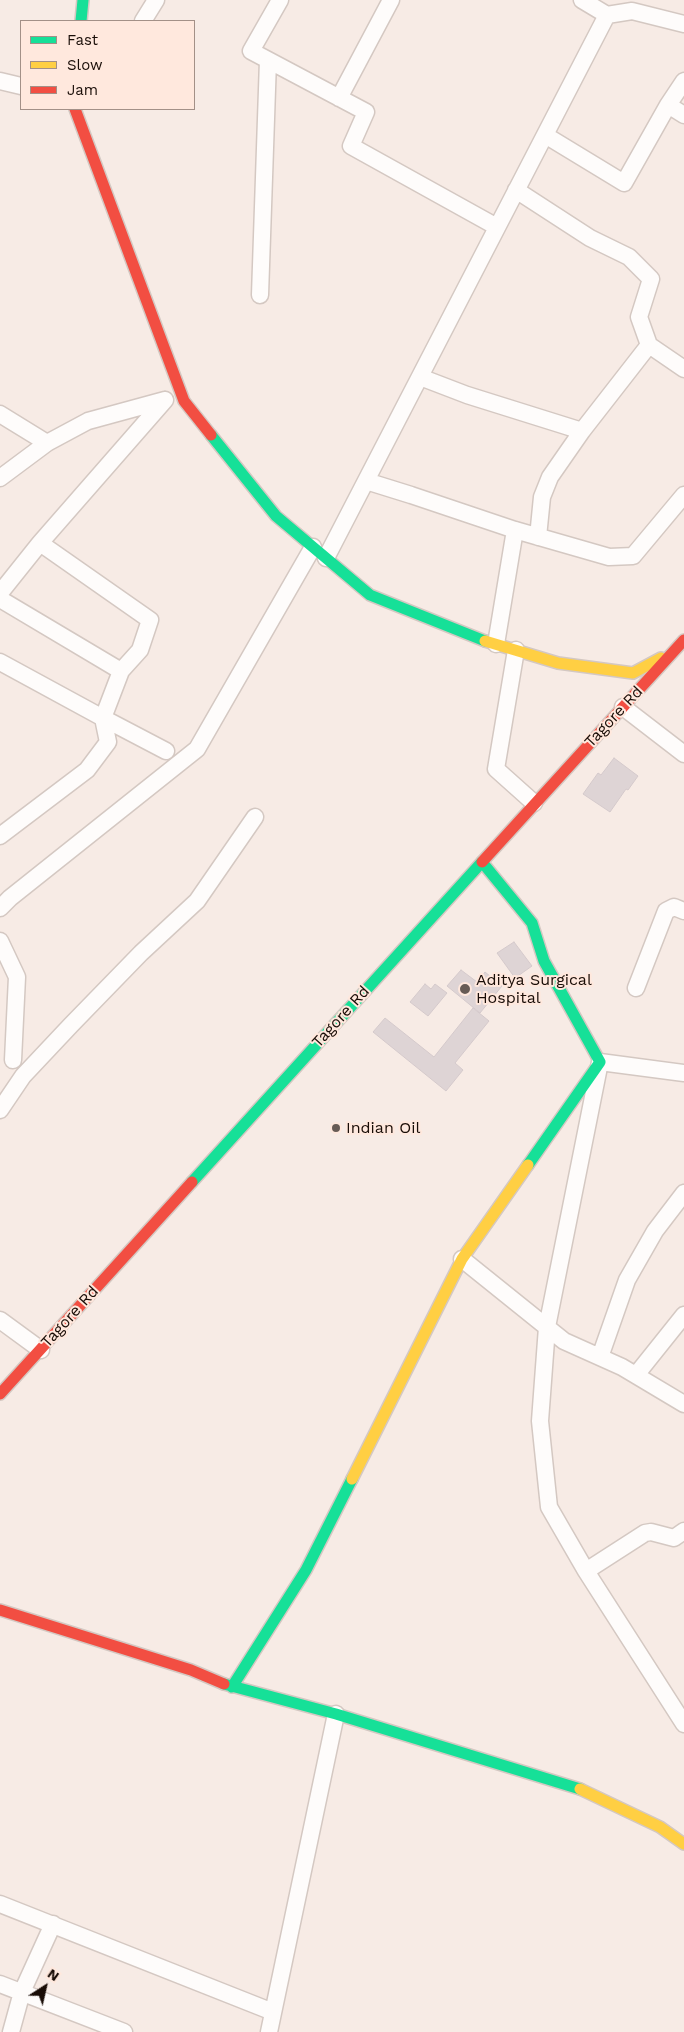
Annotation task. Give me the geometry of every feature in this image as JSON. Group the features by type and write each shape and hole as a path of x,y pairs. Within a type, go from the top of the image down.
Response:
{"street":[{"path":"81,20 83,0"},
{"path":"144,20 156,0"},
{"path":"280,0 251,51 366,112 352,146 497,227"},
{"path":"339,98 392,0"},
{"path":"582,0 607,15 632,11 684,24"},
{"path":"326,558 607,15"},
{"path":"260,295 268,60"},
{"path":"0,81 20,86"},
{"path":"545,135 624,183 668,105 684,82"},
{"path":"668,105 684,115"},
{"path":"75,110 184,401 276,516 370,595 475,638 558,663 633,673 674,652"},
{"path":"516,190 590,238 629,257 651,279 638,316 649,345 684,369"},
{"path":"538,537 542,497 550,477 582,431 649,345"},
{"path":"420,378 467,395 582,431"},
{"path":"0,478 47,443 88,421 165,400 184,401"},
{"path":"0,593 40,543 165,400"},
{"path":"0,414 47,443"},
{"path":"366,481 411,494 515,530 609,557 633,556 684,495"},
{"path":"496,644 515,530"},
{"path":"0,836 87,770 108,742 102,718 121,671 140,650 150,620 40,543"},
{"path":"0,908 197,749 313,547"},
{"path":"0,600 121,671"},
{"name":"Tagore Rd","path":"0,1394 534,803 684,640"},
{"path":"516,650 496,769 534,803"},
{"path":"0,662 166,751"},
{"path":"623,707 684,754"},
{"path":"0,1110 23,1076 141,953 196,901 255,817"},
{"path":"482,862 532,923 544,961 600,1062 547,1327 540,1421 549,1507 586,1571 684,1724"},
{"path":"636,988 666,911 674,907 684,911"},
{"path":"0,941 17,977 13,1060"},
{"path":"0,1050 13,1060 23,1076"},
{"path":"600,1062 684,1073"},
{"path":"232,1687 306,1570 462,1259 600,1062"},
{"path":"600,1357 627,1280 655,1231 684,1193"},
{"path":"462,1259 564,1341 636,1375 684,1404"},
{"path":"636,1375 684,1315"},
{"path":"0,1320 41,1350"},
{"path":"586,1571 645,1533 651,1532 674,1538 684,1531"},
{"path":"0,1610 191,1670 232,1687 336,1714 580,1789 660,1827 684,1844"},
{"path":"269,2032 336,1714"},
{"path":"0,1904 273,2012"},
{"path":"11,2032 22,1992 53,1924"},
{"path":"0,1984 124,2032"}],"building":[{"path":"614,758 638,776 610,812 583,794 598,773 601,775"},
{"path":"514,942 532,966 515,978 497,953"},
{"path":"461,970 477,982 485,972 502,986 480,1013 447,986"},
{"path":"425,984 431,989 435,984 447,993 428,1016 410,1002"},
{"path":"473,1008 489,1021 455,1063 463,1070 446,1091 373,1032 385,1018 434,1057"}],"traffic: fast":[{"path":"81,20 83,0"},
{"path":"211,435 276,516 370,595 485,641"},
{"path":"192,1182 482,862"},
{"path":"482,862 532,923 544,961 600,1062 528,1165"},
{"path":"232,1687 306,1570 352,1479"},
{"path":"224,1684 336,1714 580,1789"}],"traffic: slow":[{"path":"485,641 558,663 633,673 661,658"},
{"path":"352,1479 462,1259 528,1165"},
{"path":"580,1789 660,1827 684,1844"}],"traffic: jam":[{"path":"75,110 184,401 211,435"},
{"path":"482,862 684,640"},
{"path":"0,1394 192,1182"},
{"path":"0,1610 191,1670 224,1684"}],"place":[{"name":"Aditya Surgical Hospital","path":"465,989"},
{"name":"Indian Oil","path":"336,1128"}]}
